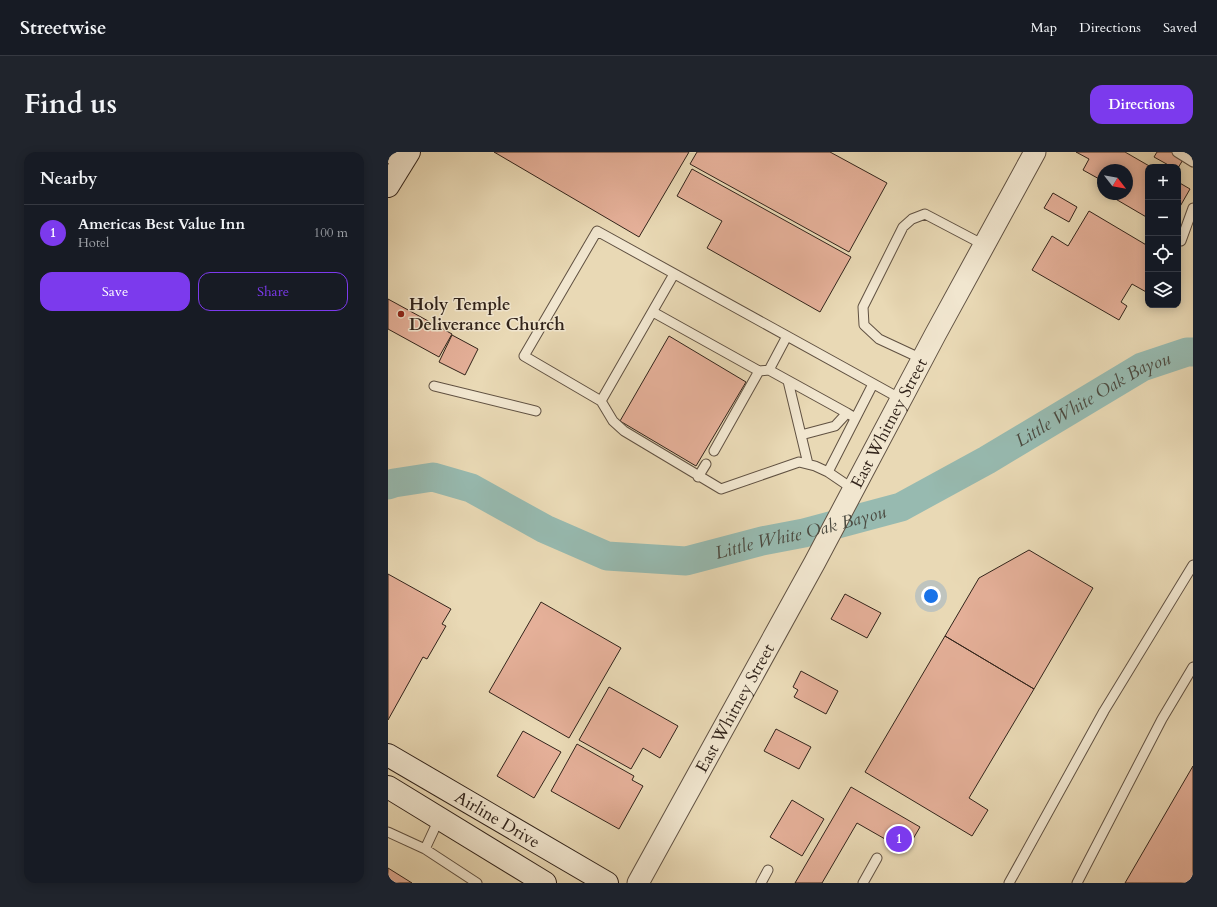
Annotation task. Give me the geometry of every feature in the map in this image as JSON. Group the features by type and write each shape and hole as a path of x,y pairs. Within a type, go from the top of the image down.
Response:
{"main road":[{"path":"388,186 400,156"},
{"name":"Airline Drive","path":"388,755 607,883"},
{"name":"Airline Drive","path":"388,787 545,883"}],"street":[{"name":"East Whitney Street","path":"638,883 815,562 901,399 1035,152"}],"lane":[{"path":"1177,152 1193,162"},
{"path":"1181,240 1193,208"},
{"path":"922,360 879,340 864,324 863,307 903,228 912,219 925,214 984,245"},
{"path":"856,484 808,464 799,462 721,489 698,477 624,431 613,421 601,402 524,356 597,231 901,399"},
{"path":"601,402 674,274"},
{"path":"653,312 759,372 768,370 856,418"},
{"path":"768,370 787,336"},
{"path":"714,451 759,372"},
{"path":"788,381 808,464"},
{"path":"828,472 873,384"},
{"path":"434,386 536,411"},
{"path":"801,435 835,426 847,413"},
{"path":"698,477 706,464"},
{"path":"1009,883 1104,711 1193,565"},
{"path":"1077,883 1162,719 1193,667"},
{"path":"425,849 440,819"},
{"path":"388,832 425,849 477,883"},
{"path":"863,883 877,858"},
{"path":"760,883 768,870"}],"building":[{"path":"494,152 689,152 639,237"},
{"path":"697,152 830,152 887,183 849,252 690,164"},
{"path":"1076,152 1125,152 1146,164 1145,216 1117,200 1133,200 1133,164 1097,164 1097,178 1083,170 1089,159"},
{"path":"1157,152 1173,152 1184,158 1180,164 1167,164 1154,157"},
{"path":"692,169 851,257 820,312 707,248 722,221 677,196"},
{"path":"1181,184 1190,189 1181,205"},
{"path":"1053,193 1077,207 1069,222 1044,208"},
{"path":"1089,211 1145,244 1145,291 1132,284 1121,302 1127,306 1119,320 1032,270 1052,236 1068,246"},
{"name":"Holy Temple Deliverance Church","path":"388,299 452,334 439,357 388,329"},
{"path":"452,335 478,349 465,375 439,362"},
{"path":"669,336 746,382 696,466 620,421"},
{"path":"1029,550 1093,588 1034,689 945,636 979,578"},
{"path":"388,574 451,609 442,624 446,626 427,659 423,657 388,720"},
{"path":"845,594 881,613 867,638 831,619"},
{"path":"541,602 621,648 569,738 489,692"},
{"path":"945,636 1034,689 969,798 988,810 972,836 865,772"},
{"path":"801,671 838,691 826,714 794,697 798,690 793,687"},
{"path":"609,687 678,726 660,758 643,748 631,769 579,740"},
{"path":"776,729 811,747 799,769 764,751"},
{"path":"523,731 561,752 534,798 497,776"},
{"path":"577,744 634,776 632,780 643,786 619,829 551,791"},
{"path":"1193,766 1193,883 1125,883"},
{"path":"851,787 920,827 906,851 857,823 822,883 795,883"},
{"path":"792,800 824,819 802,856 770,837"},
{"path":"388,868 412,883 388,883"}],"waterway":[{"name":"Little White Oak Bayou","path":"388,485 433,477 471,488 545,529 607,556 686,561 762,541 804,533 901,507 987,460 1142,367 1187,352 1193,352"}],"place":[{"name":"Holy Temple Deliverance Church","path":"401,314"},
{"name":"Americas Best Value Inn","path":"899,839"}]}
